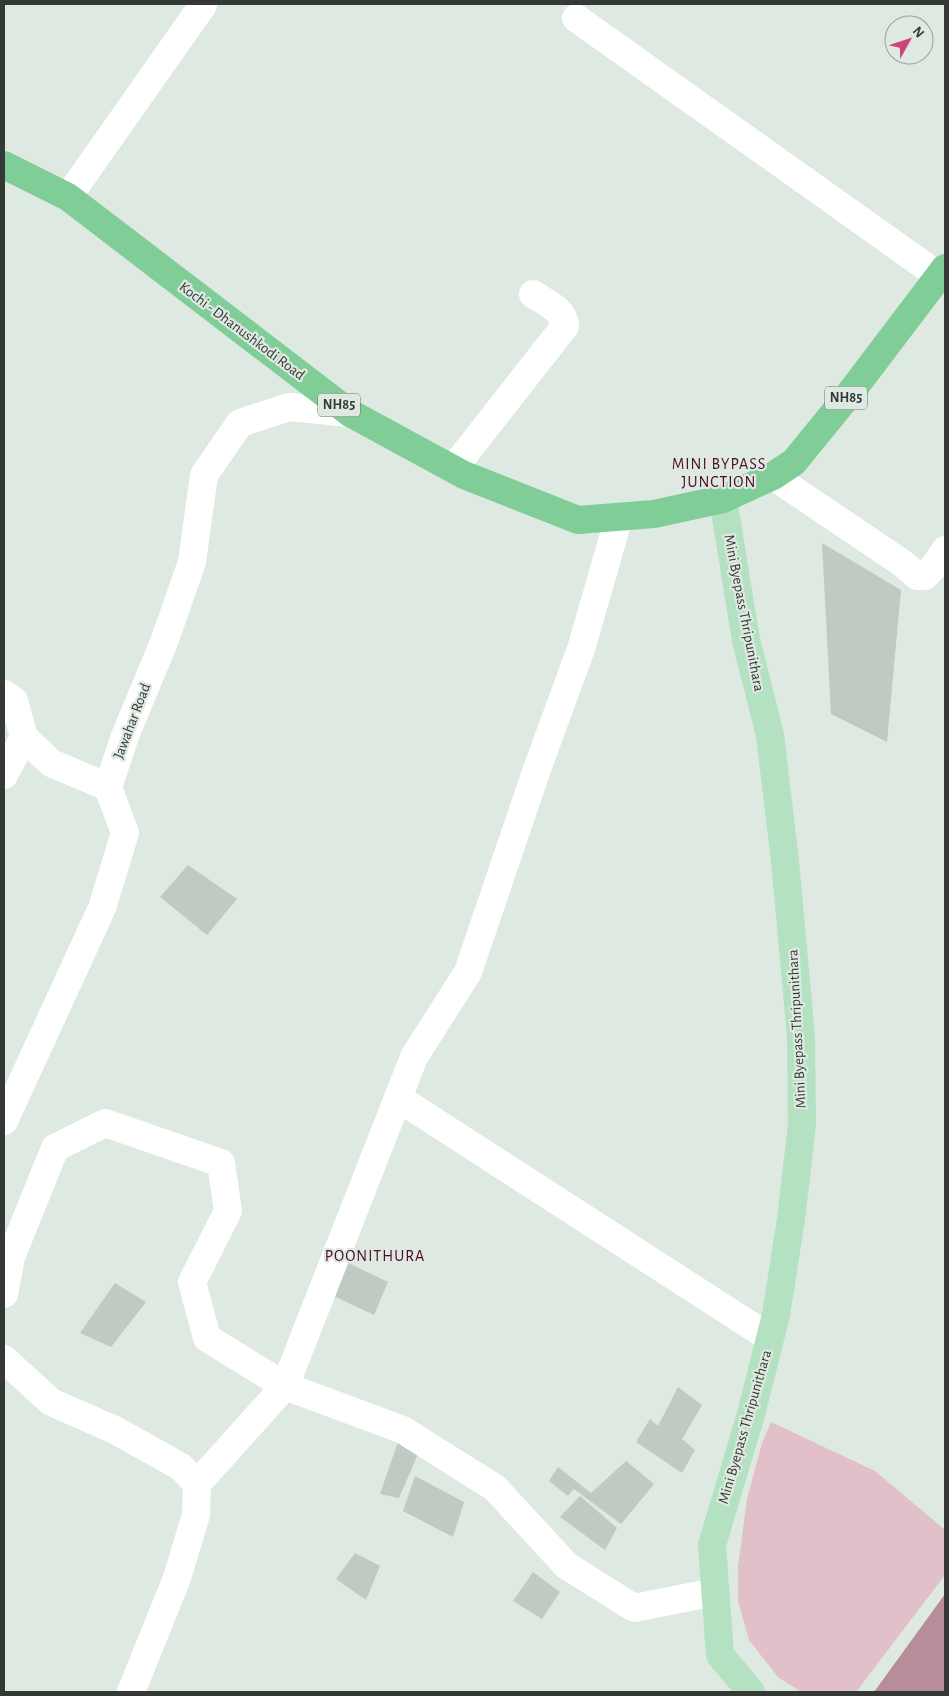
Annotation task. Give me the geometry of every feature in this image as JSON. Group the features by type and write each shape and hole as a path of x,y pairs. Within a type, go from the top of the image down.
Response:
{"highway":[{"name":"Kochi - Dhanushkodi Road","path":"4,165 68,197 350,413 464,475 578,520 654,514 723,499 774,476 794,462 851,392 942,272"}],"main road":[{"name":"Mini Byepass Thripunithara","path":"723,499 746,640 770,735 785,861 801,1036 802,1125 791,1219 776,1315 751,1414 712,1545 720,1656 751,1692"}],"street":[{"path":"68,197 202,5"},
{"path":"576,18 942,272"},
{"path":"453,469 565,326 562,314 533,294"},
{"name":"Jawahar Road","path":"108,787 125,736 164,642 192,562 204,475 240,423 289,407 350,413"},
{"path":"774,476 902,563 917,576 925,576 937,563 945,550"},
{"path":"196,1484 286,1386 414,1057 468,972 537,770 581,649 619,517"},
{"path":"4,694 14,701 24,737 51,763 108,787 125,833 102,908 4,1121"},
{"path":"4,774 24,737"},
{"path":"398,1098 770,1338"},
{"path":"4,1294 11,1257 55,1148 105,1123 221,1163 228,1211 192,1282 207,1338 286,1386 403,1430 495,1488 567,1566 634,1608 716,1592"},
{"path":"4,1359 51,1402 115,1430 181,1467 196,1484 196,1515 177,1578 131,1692"}],"shaded area":[{"path":"771,1422 875,1471 945,1530 945,1575 856,1692 801,1692 778,1677 749,1640 738,1601 738,1567 747,1499 762,1443"},
{"path":"945,1594 945,1692 874,1692"}],"building":[{"path":"822,543 901,590 887,742 831,714"},
{"path":"188,865 237,899 207,935 160,897"},
{"path":"342,1260 388,1282 374,1315 325,1292"},
{"path":"115,1283 146,1302 111,1347 80,1333"},
{"path":"678,1387 702,1405 682,1439 695,1450 682,1473 636,1442 650,1419 658,1426"},
{"path":"399,1439 418,1454 399,1498 380,1494"},
{"path":"626,1461 654,1484 621,1524 574,1489 568,1496 549,1481 558,1467 591,1493"},
{"path":"415,1476 464,1502 453,1537 403,1511"},
{"path":"580,1496 617,1528 605,1550 560,1517"},
{"path":"355,1553 380,1566 366,1600 336,1579"},
{"path":"533,1572 560,1592 542,1619 513,1601"}],"district":[{"name":"MINI BYPASS JUNCTION","path":"719,473"},
{"name":"POONITHURA","path":"375,1256"}]}
